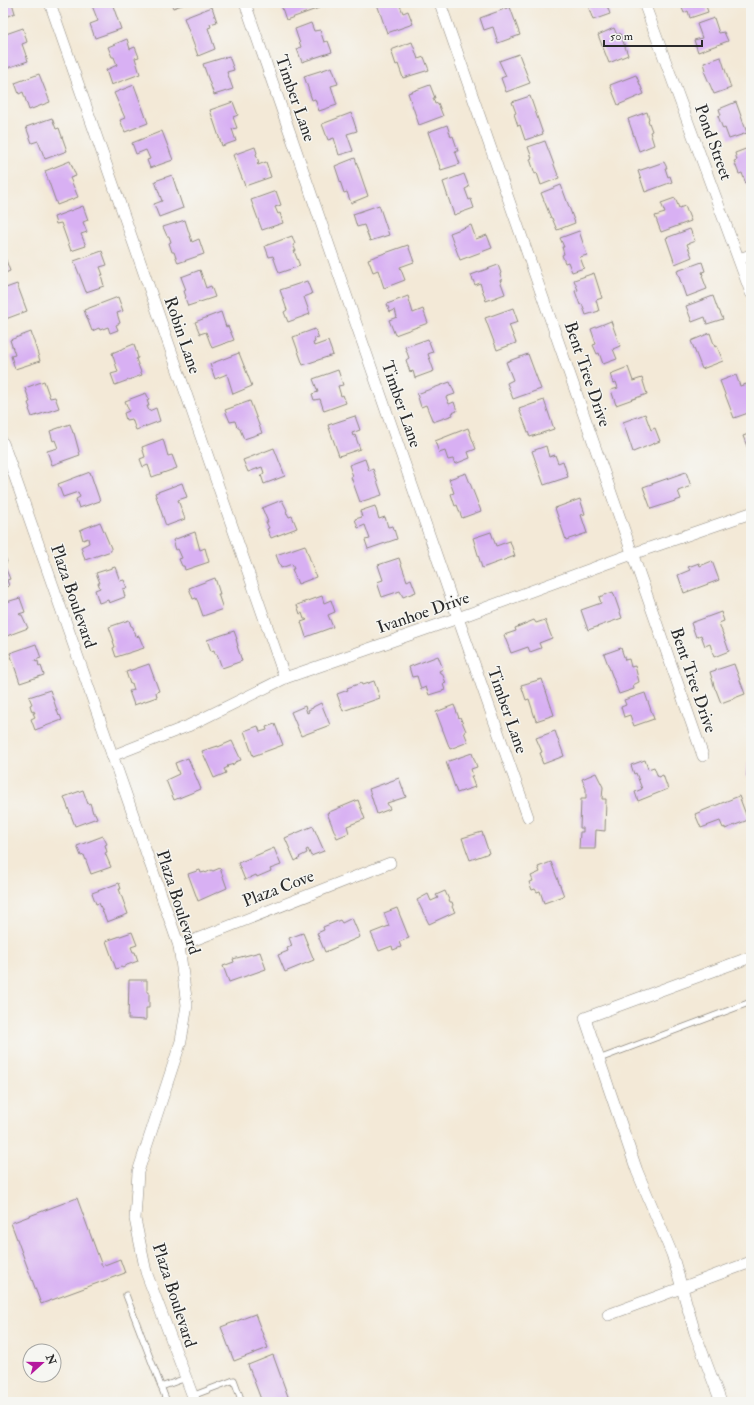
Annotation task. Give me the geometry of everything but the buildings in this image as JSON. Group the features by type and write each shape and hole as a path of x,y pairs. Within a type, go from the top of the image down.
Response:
{"street":[{"name":"Robin Lane","path":"50,3 285,678"},
{"name":"Timber Lane","path":"245,3 528,817"},
{"name":"Bent Tree Drive","path":"440,3 703,756"},
{"name":"Pond Street","path":"644,3 751,293"},
{"path":"739,259 751,255"},
{"name":"Plaza Boulevard","path":"3,443 179,946 188,1005 181,1041 138,1172 134,1219 146,1272 194,1399"},
{"name":"Ivanhoe Drive","path":"112,756 188,726 285,678 751,513"},
{"name":"Plaza Cove","path":"179,946 390,863"},
{"path":"721,1402 696,1333 672,1254 637,1171 585,1018 751,957"},
{"path":"608,1315 751,1262"}],"lane":[{"path":"599,1059 751,1002"},
{"path":"126,1295 167,1402"},
{"path":"161,1387 186,1378"},
{"path":"194,1399 234,1380 242,1402"}]}
